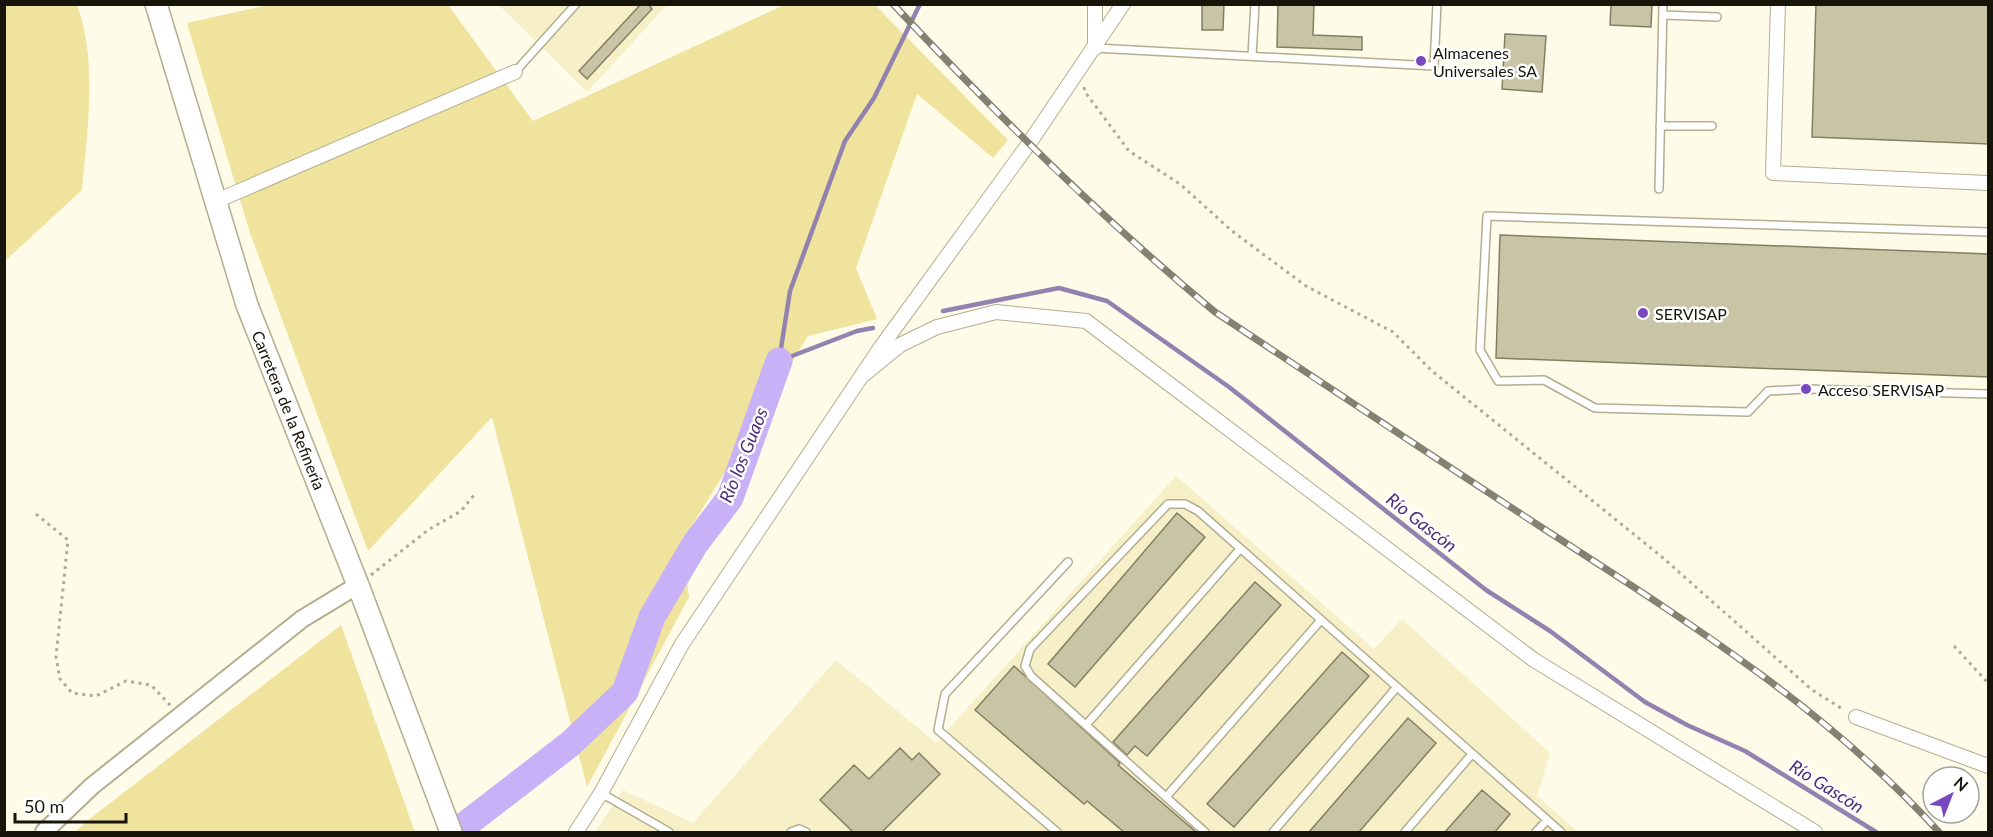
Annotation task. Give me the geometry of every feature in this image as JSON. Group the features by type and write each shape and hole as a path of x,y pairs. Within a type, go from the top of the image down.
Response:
{"main road":[{"name":"Carretera de la Refinería","path":"156,4 247,305 358,585 451,832"}],"street":[{"path":"1095,4 1095,48"},
{"path":"576,832 601,793 682,644 862,376 1081,68 1123,4"},
{"path":"1778,4 1773,173 1989,183"},
{"path":"214,202 514,72"},
{"path":"862,376 900,345 937,327 996,312 1086,321 1534,660 1815,832"},
{"path":"44,832 92,786 302,619 358,585"},
{"path":"1856,717 1989,766"}],"lane":[{"path":"514,72 576,4"},
{"path":"1252,56 1255,4"},
{"path":"1095,48 1434,66 1437,4"},
{"path":"1659,189 1663,4"},
{"path":"1662,15 1717,17"},
{"path":"1660,126 1712,126"},
{"path":"1989,232 1487,216 1480,350 1498,381 1544,380 1595,408 1748,412 1768,391 1806,389 1989,394"},
{"path":"1205,832 1031,676 1025,666 1030,649 1168,504 1185,504 1198,511 1561,832"},
{"path":"1086,726 1240,549"},
{"path":"1057,832 938,730 945,694 1068,562"},
{"path":"1166,797 1322,620"},
{"path":"1273,832 1397,687"},
{"path":"1406,832 1473,754"},
{"path":"601,793 669,832"},
{"path":"1536,832 1547,820"},
{"path":"791,832 799,829 806,832"}],"path":[{"path":"1081,68 1085,92 1130,151 1180,184 1232,231 1306,286 1393,332 1432,371 1662,557 1812,690 1856,717"},
{"path":"358,585 428,530 461,511 474,495"},
{"path":"36,514 68,540 56,657 60,679 72,693 96,696 126,681 151,685 180,716"},
{"path":"1954,646 1989,683"}],"shaded area":[{"path":"5,4 77,5 87,49 89,97 82,190 5,261"},
{"path":"269,5 448,5 533,121 784,5 875,5 1008,140 993,158 917,94 856,268 877,319 808,336 682,542 689,597 587,787 492,417 368,551 250,233 187,23"},
{"path":"499,5 667,5 587,92"},
{"path":"1176,476 1374,649 1402,619 1550,753 1537,796 1578,832 595,832 623,790 693,823 836,660 936,743"},
{"path":"341,625 415,832 75,832 87,821"}],"building":[{"path":"641,4 648,4 652,9 587,79 579,71"},
{"path":"1202,4 1224,4 1223,30 1202,30"},
{"path":"1278,4 1314,4 1313,35 1362,37 1362,50 1277,47"},
{"path":"1611,4 1652,4 1651,27 1610,25"},
{"path":"1816,4 1989,4 1989,144 1812,137"},
{"path":"1505,34 1546,36 1542,92 1502,89"},
{"path":"1500,235 1989,254 1989,377 1496,358"},
{"path":"1177,513 1205,537 1075,687 1048,664"},
{"path":"1255,582 1281,605 1147,756 1135,746 1127,755 1113,742"},
{"path":"1342,652 1369,676 1234,827 1207,804"},
{"path":"1014,666 1120,763 1118,765 1196,832 1124,832 1087,801 1084,804 975,710"},
{"path":"1408,718 1436,743 1359,832 1309,832"},
{"path":"900,748 912,760 919,753 940,774 882,832 853,832 820,800 854,765 869,779"},
{"path":"1482,790 1510,814 1495,832 1445,832"}],"waterway":[{"name":"Río los Guaos","path":"873,328 857,331 779,361 790,291 845,141 874,98 920,4"},
{"name":"Río Gascón","path":"943,311 1059,288 1107,301 1229,387 1486,590 1550,631 1645,702 1687,725 1745,751 1876,832"},
{"name":"Río los Guaos","path":"456,832 570,744 625,692 652,617 695,544 730,498 779,361"}],"railway":[{"path":"893,4 970,85 1089,202 1215,312 1459,474 1647,595 1750,667 1849,744 1939,832"}],"place":[{"name":"Almacenes Universales SA","path":"1421,61"},
{"name":"SERVISAP","path":"1643,313"},
{"name":"Acceso SERVISAP","path":"1806,389"}]}
